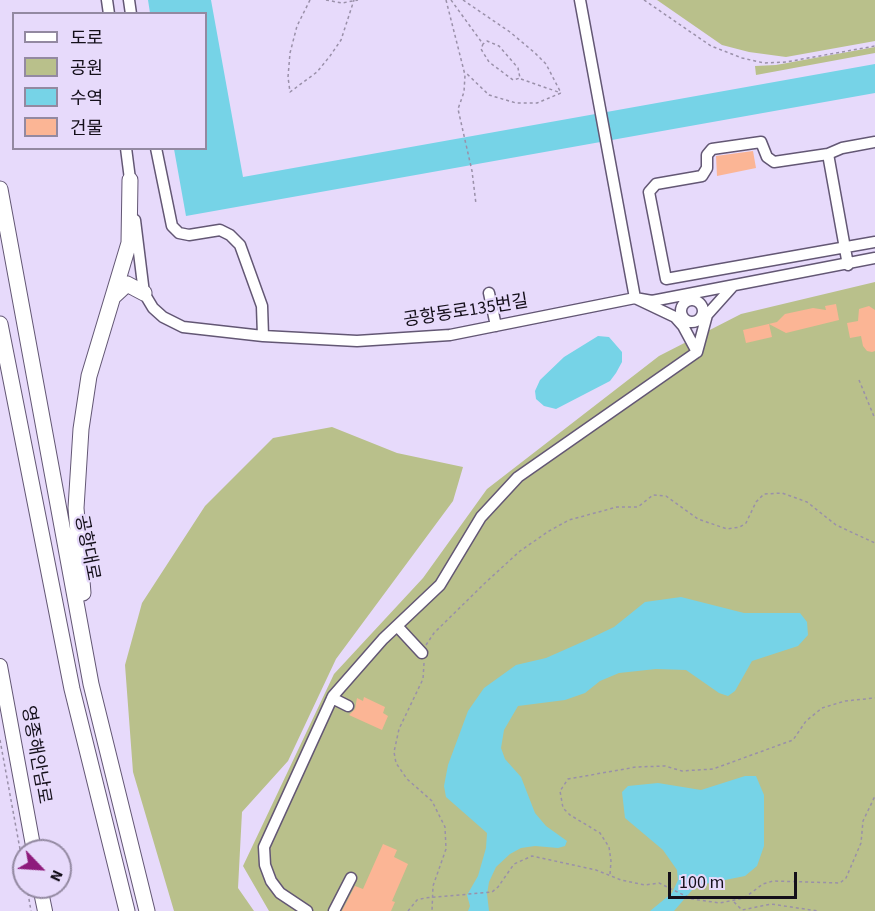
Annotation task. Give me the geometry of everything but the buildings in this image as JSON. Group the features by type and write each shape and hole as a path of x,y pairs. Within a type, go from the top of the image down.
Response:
{"highway":[{"path":"91,684 77,525 77,477 88,383 129,243 130,180"},
{"name":"공항대로","path":"0,189 91,684 147,911"},
{"path":"113,299 120,289 128,284 144,293"},
{"path":"0,324 72,689 127,911"}],"main road":[{"name":"영종해안남로","path":"0,666 32,839"}],"street":[{"path":"579,0 635,298 681,320 693,323 700,320 734,286"},
{"path":"875,142 842,148 828,154 774,162 767,157 761,142 712,149 707,155 707,168 702,176 656,184 651,188 649,198 666,279 875,242"},
{"path":"126,150 144,293"},
{"path":"156,150 172,226 179,233 189,235 220,230 230,235 240,245 262,306 264,336"},
{"path":"828,154 848,265"},
{"name":"공항동로135번길","path":"144,293 153,308 163,317 183,327 264,336 357,341 400,339 450,335 635,298 652,300 689,297 875,258"},
{"path":"489,293 495,326"},
{"path":"307,911 280,893 271,881 265,865 264,847 332,699 345,680 440,585 481,517 518,477 698,352 705,314 700,303 689,297 681,307 681,320 698,352"},
{"path":"397,626 422,653"},
{"path":"332,699 348,706"},
{"path":"334,911 351,878"}],"path":[{"path":"310,0 297,26 290,54 288,76 290,92 317,72 330,56 341,40 354,1"},
{"path":"326,0 358,0"},
{"path":"446,0 465,72 466,86 458,109 472,171 476,204"},
{"path":"451,0 483,44"},
{"path":"463,0 536,53 546,64 561,93"},
{"path":"644,0 711,46 742,58 764,63 786,62 875,46"},
{"path":"520,78 518,68 499,46 487,41 483,44 481,50 484,56 496,69 513,80 520,78 561,93"},
{"path":"465,72 489,95 516,103 537,103 561,93"},
{"path":"859,380 875,419"},
{"path":"432,911 431,899 446,849 445,827 440,812 432,801 407,779 396,763 394,752 399,729 423,679 425,668 422,653 434,633 530,544 569,520 617,507 638,507 653,495 666,496 698,519 727,530 746,523 756,502 764,494 782,493 807,501 836,525 875,543"},
{"path":"609,875 612,861 609,847 600,833 570,815 563,808 560,791 568,779 648,766 665,766 682,771 713,769 793,740 806,721 822,708 845,701 875,698"},
{"path":"0,740 18,839"},
{"path":"408,911 417,900 492,892 514,864 532,856 645,885 659,883 692,899 720,903 734,902 773,880 844,881 861,843 866,812 875,796"},
{"path":"734,902 742,910 771,904 818,911"}],"green space":[{"path":"657,0 875,0 875,41 786,57 749,52 722,45"},
{"path":"875,47 875,53 756,75 755,66 776,65"},
{"path":"875,282 875,911 269,911 243,866 334,674 423,578 487,489 659,356 741,314"},
{"path":"332,427 397,453 463,467 453,501 336,659 288,761 242,812 238,888 254,911 174,911 133,772 125,665 142,603 205,506 273,438"}],"water":[{"path":"148,0 211,0 243,177 875,64 875,93 186,216 174,150 207,150 207,12 150,12"},
{"path":"598,336 609,337 622,352 622,362 610,381 556,409 544,406 536,399 535,391 540,380 564,357"},
{"path":"681,597 744,613 800,613 807,622 808,635 798,646 752,661 735,691 728,696 719,693 686,670 656,669 619,673 600,681 585,693 565,700 518,706 504,730 501,748 505,759 521,777 535,813 546,826 567,841 565,846 558,848 535,846 521,848 510,854 496,867 489,882 487,894 489,911 468,911 470,906 467,895 478,876 486,848 487,833 446,797 444,786 448,765 468,711 484,688 516,665 546,658 614,627 645,602"},
{"path":"745,776 756,776 764,795 764,846 757,866 745,876 705,884 693,889 674,911 650,911 672,893 678,880 677,870 663,850 625,818 622,792 628,786 658,783 701,790"}]}
